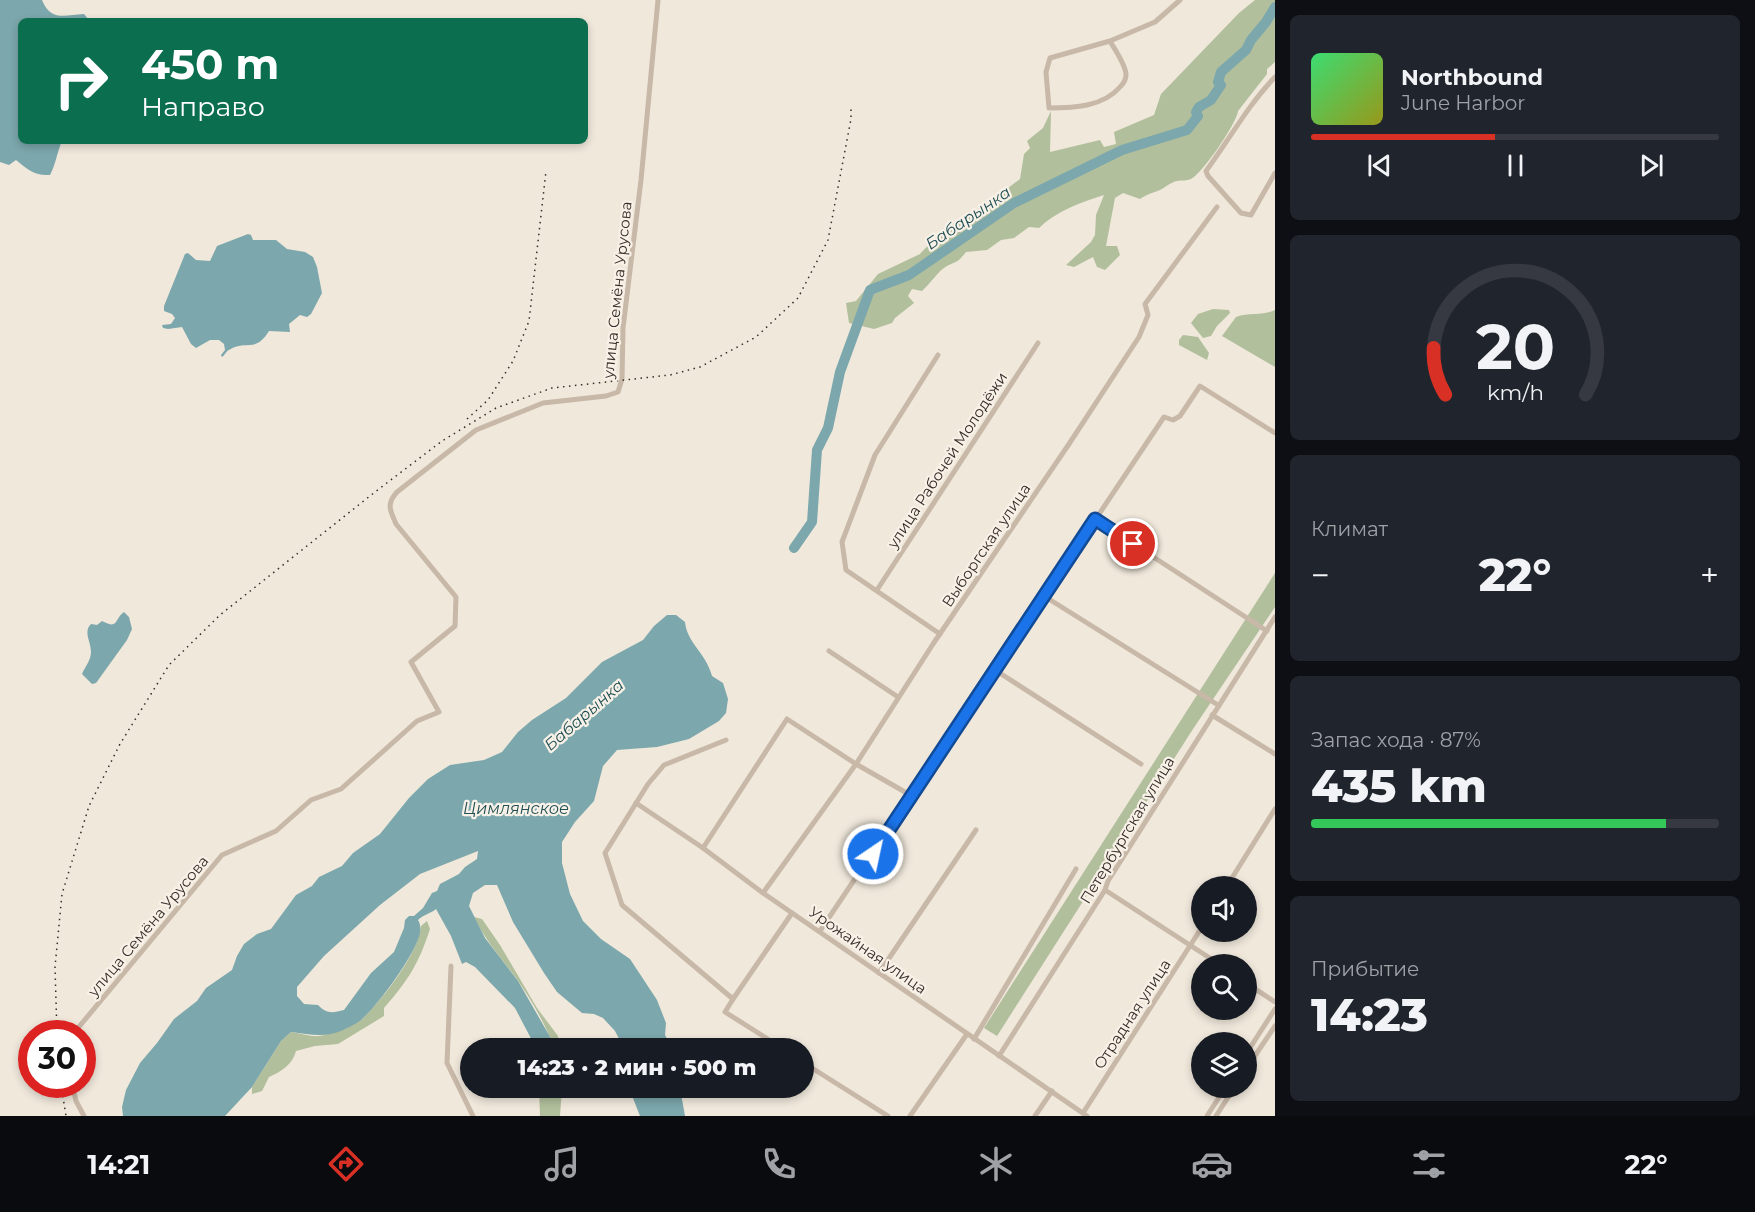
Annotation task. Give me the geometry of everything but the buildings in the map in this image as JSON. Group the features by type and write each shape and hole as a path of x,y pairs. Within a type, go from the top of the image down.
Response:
{"street":[{"name":"улица Семёна Урусова","path":"85,1020 222,855 276,831 311,800 342,789 417,721 439,711 411,662 455,626 456,597 396,524 391,512 390,500 476,430 543,403 606,396 618,392 622,379 623,328 658,0"},
{"path":"1110,41 1126,72 1126,78 1112,94 1094,103 1072,108 1049,108 1046,72 1050,58 1110,41 1155,22 1180,0"},
{"path":"1275,77 1245,113 1206,171 1208,176 1245,215 1251,215 1275,173"},
{"name":"Выборгская улица","path":"763,893 856,764 898,697 1069,444 1139,337 1148,315 1145,304 1216,207"},
{"name":"улица Рабочей Молодёжи","path":"877,590 1038,343"},
{"path":"938,356 875,455 843,542 846,570 940,634"},
{"path":"820,932 1164,417 1173,420 1180,416 1200,386 1275,433"},
{"path":"1095,519 1267,630"},
{"path":"1044,596 1218,705"},
{"name":"Петербургская улица","path":"999,1056 1275,617"},
{"path":"829,651 898,697"},
{"path":"995,670 1141,764"},
{"path":"1212,715 1275,754"},
{"path":"703,848 787,719 856,764 912,796"},
{"path":"726,741 664,765 636,803 605,853 622,905 733,999"},
{"name":"Урожайная улица","path":"636,803 1085,1114"},
{"path":"1233,876 1275,809"},
{"path":"879,973 976,830"},
{"name":"Петербургская улица","path":"974,1039 1076,869"},
{"path":"1105,890 1205,954"},
{"path":"766,1038 725,1012 792,913"},
{"name":"Отрадная улица","path":"1085,1114 1193,942"},
{"path":"451,966 447,1063 473,1116"},
{"path":"1257,990 1275,1002"},
{"path":"1257,1037 1275,1009"},
{"path":"1257,1053 1275,1026"},
{"path":"910,1116 967,1034"},
{"path":"814,1068 888,1116"},
{"path":"1035,1116 1052,1091"},
{"path":"75,1098 84,1116"},
{"path":"1207,1116 1219,1098"},
{"path":"1216,1116 1228,1098"}],"green space":[{"path":"1255,0 1275,0 1275,62 1267,69 1267,74 1238,111 1232,126 1218,148 1196,175 1189,180 1173,182 1140,199 1123,193 1115,198 1106,246 1117,246 1120,255 1105,270 1097,267 1093,257 1074,267 1066,265 1091,242 1095,235 1096,215 1104,195 1061,212 1039,228 1029,227 1014,238 1001,240 987,250 966,252 958,261 941,271 922,291 912,289 908,296 914,303 892,323 874,329 849,323 846,303 856,301 878,274 920,254 943,229 985,205 1020,179 1024,154 1030,148 1027,141 1043,128 1051,111 1050,152 1100,140 1104,147 1116,144 1114,132 1154,115 1161,94 1239,13"},
{"path":"1213,309 1229,310 1230,313 1211,336 1203,338 1191,323 1198,314"},
{"path":"1275,310 1275,367 1222,336 1236,317"},
{"path":"1183,335 1198,337 1209,353 1207,360 1179,345 1179,340"},
{"path":"1275,573 1275,607 1193,729 997,1036 984,1028"},
{"path":"474,917 482,919 558,1038 550,1038 533,1003"},
{"path":"427,921 430,929 422,952 400,989 384,1008 384,1016 338,1044 315,1046 296,1051 286,1067 269,1077 262,1091 252,1094 252,1087 281,1041 291,1032 313,1036 323,1035 362,1019 398,976 413,950 421,926"},
{"path":"539,1098 561,1098 560,1116 540,1116"}],"water":[{"path":"0,0 42,0 50,12 59,16 84,14 87,18 18,18 18,144 61,144 50,175 32,172 16,160 9,165 0,162"},
{"path":"248,234 253,240 276,240 287,249 305,252 313,257 322,293 311,314 307,317 300,315 289,324 290,332 269,331 259,342 235,347 222,357 225,350 224,344 219,340 210,340 196,348 191,344 182,327 163,328 162,325 171,324 175,318 164,311 164,306 185,254 188,253 196,260 210,261 217,246"},
{"path":"124,612 129,617 132,629 127,640 96,683 92,684 82,674 91,655 87,633 89,627 91,624 97,625 102,621 114,624"},
{"name":"Цимлянское","path":"667,615 676,615 685,622 689,636 706,661 712,676 723,683 728,699 726,713 719,721 689,739 657,747 617,750 603,766 594,801 575,822 562,842 562,863 570,894 583,921 601,939 630,959 657,1000 666,1023 667,1038 619,1038 603,1018 594,1014 582,1013 557,992 513,922 497,885 485,885 473,893 469,906 485,938 518,981 550,1038 531,1038 515,1008 475,967 466,962 462,964 451,936 436,909 418,920 420,935 415,947 385,993 361,1020 341,1031 329,1034 291,1032 281,1041 252,1087 225,1116 123,1116 122,1107 126,1090 140,1063 174,1019 197,1001 206,988 232,970 244,944 257,934 271,929 296,895 312,886 319,877 342,866 353,853 380,834 409,798 428,779 450,765 484,760 502,752 518,732 566,698 602,662 643,640","holes":["478,851 477,859 459,874 440,884 423,908 405,920 394,952 371,973 344,1010 327,1011 318,1005 304,1004 297,996 297,987 324,956 380,905 420,874"]},
{"path":"633,1098 682,1098 685,1116 640,1116"}],"waterway":[{"name":"Бабарынка","path":"794,548 812,522 817,450 828,428 840,372 870,290 909,275 1014,203 1122,150 1187,130 1198,116 1196,112 1199,107 1211,100 1221,85 1218,82 1221,72 1246,50 1275,7"}],"railway":[{"path":"57,1020 55,967 62,894 89,806 120,744 169,665 220,615 375,492 442,441 496,408 552,388 670,375 700,367 756,337 798,298 828,240 851,119 851,106"},
{"path":"467,419 488,400 513,361 529,321 546,171"},
{"path":"63,1098 66,1116"}],"route":[{"path":"873,854 1095,519 1133,544"}]}
